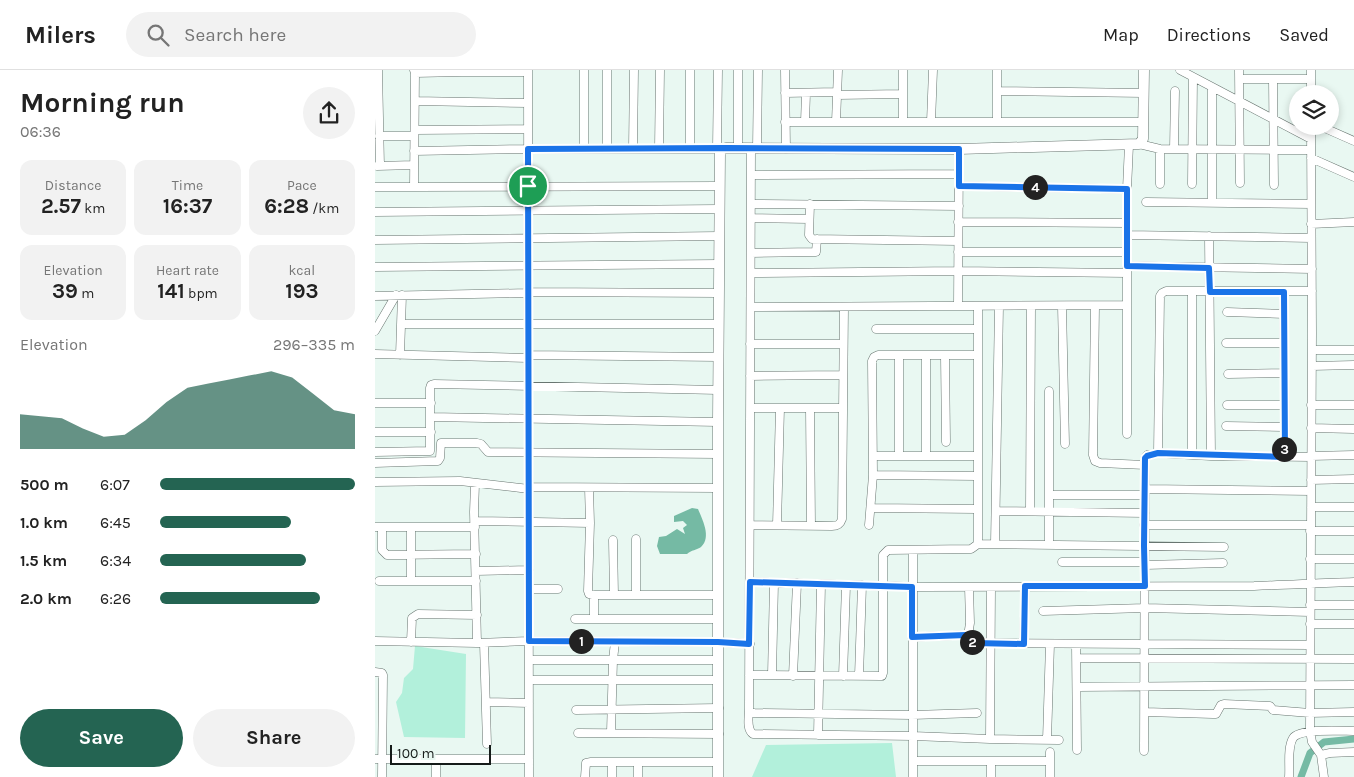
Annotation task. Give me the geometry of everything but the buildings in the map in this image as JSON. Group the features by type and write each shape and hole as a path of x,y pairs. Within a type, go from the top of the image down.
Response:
{"street":[{"path":"378,70 379,136 377,166 414,165"},
{"path":"584,70 584,149"},
{"path":"607,70 607,149"},
{"path":"633,149 634,70"},
{"path":"659,149 660,70"},
{"path":"689,70 690,149"},
{"path":"718,70 720,149 718,777"},
{"path":"738,70 738,148"},
{"path":"758,70 751,175 750,732 753,734 1059,740"},
{"path":"785,70 785,149"},
{"path":"836,122 838,70"},
{"path":"903,70 903,122"},
{"path":"931,122 933,70"},
{"path":"997,70 997,122"},
{"path":"1127,434 1127,189 1134,145 1143,139 1145,70"},
{"path":"1180,70 1311,139"},
{"path":"1239,70 1240,183"},
{"path":"1311,70 1311,85"},
{"path":"414,187 415,72 528,71 529,777"},
{"path":"1193,77 1193,184"},
{"path":"1239,79 1311,79"},
{"path":"1273,79 1274,185"},
{"path":"1211,203 1213,87"},
{"path":"997,91 1144,92"},
{"path":"1174,149 1175,91"},
{"path":"805,122 806,92"},
{"path":"785,93 903,94"},
{"path":"415,102 528,102"},
{"path":"785,122 1143,122"},
{"path":"379,136 528,129"},
{"path":"1339,134 1354,141"},
{"path":"1311,135 1310,731 1312,742 1321,754 1324,777"},
{"path":"414,151 738,148 959,149 1134,145 1160,149 1273,150 1311,154 1354,177"},
{"path":"958,306 959,149"},
{"path":"1160,149 1160,184"},
{"path":"751,175 959,174"},
{"path":"375,187 719,186"},
{"path":"959,186 1127,189"},
{"path":"1146,202 1311,204"},
{"path":"751,204 959,206"},
{"path":"810,204 810,238 958,241"},
{"path":"375,212 719,209"},
{"path":"751,218 809,219"},
{"path":"958,222 1127,223"},
{"path":"1311,224 1354,222"},
{"path":"1127,235 1311,238"},
{"path":"375,240 719,236"},
{"path":"1209,236 1211,456"},
{"path":"751,253 816,252 817,238"},
{"path":"958,252 1127,252"},
{"path":"375,267 719,264"},
{"path":"751,273 1209,268 1312,269"},
{"path":"1158,453 1160,296 1162,293 1166,291 1312,291"},
{"path":"1192,455 1193,291"},
{"path":"375,296 528,292 719,293"},
{"path":"1284,292 1285,457"},
{"path":"399,295 401,324 399,355"},
{"path":"375,329 399,295"},
{"path":"978,306 978,544"},
{"path":"995,544 999,306"},
{"path":"1030,511 1031,306"},
{"path":"1062,306 1065,444"},
{"path":"1095,306 1093,456 1095,461 1100,463 1145,465"},
{"path":"751,307 1127,306"},
{"path":"750,525 837,526 842,519 844,307"},
{"path":"1227,312 1284,314"},
{"path":"401,324 719,324"},
{"path":"876,329 978,330"},
{"path":"1226,343 1284,343"},
{"path":"750,344 843,344"},
{"path":"1312,350 1354,350"},
{"path":"375,354 528,357 718,357"},
{"path":"869,525 873,475 872,361 874,357 878,355 978,355"},
{"path":"899,355 899,456"},
{"path":"926,356 926,456"},
{"path":"945,356 946,442"},
{"path":"1312,366 1354,365"},
{"path":"1228,374 1284,373"},
{"path":"750,376 843,375"},
{"path":"375,452 428,452 431,448 430,388 434,384 718,390"},
{"path":"1049,391 1049,544"},
{"path":"375,403 431,403"},
{"path":"1311,405 1354,404"},
{"path":"1227,405 1284,405"},
{"path":"750,408 843,408"},
{"path":"777,526 780,408"},
{"path":"811,408 811,526"},
{"path":"431,417 718,422"},
{"path":"1226,426 1284,427"},
{"path":"1311,428 1354,429"},
{"path":"375,432 431,432"},
{"path":"431,442 477,443 481,444 488,452 718,454"},
{"path":"375,463 438,461 441,443"},
{"path":"1145,751 1144,546 1145,465 1147,456 1158,453 1285,457 1354,455"},
{"path":"873,456 977,456"},
{"path":"873,475 977,476"},
{"path":"1311,480 1354,479"},
{"path":"375,482 460,481 529,488 718,488"},
{"path":"475,484 473,507 477,615 486,702 487,744"},
{"path":"589,488 589,594 594,596 719,595"},
{"path":"1049,495 1145,492 1311,491"},
{"path":"1311,507 1354,508"},
{"path":"871,508 977,509"},
{"path":"996,511 1145,514"},
{"path":"476,554 387,555 382,550 379,527 590,523"},
{"path":"1145,525 1310,528 1354,531"},
{"path":"411,527 411,581"},
{"path":"636,539 636,595"},
{"path":"613,540 614,595"},
{"path":"749,675 882,676 883,555 888,550 971,549 978,544 1224,547"},
{"path":"913,550 913,777"},
{"path":"1310,559 1354,559"},
{"path":"1062,562 1223,563"},
{"path":"476,571 529,570"},
{"path":"379,581 476,582"},
{"path":"750,582 912,587 1284,586 1354,582"},
{"path":"772,675 774,583"},
{"path":"793,676 797,583"},
{"path":"818,735 821,584"},
{"path":"843,676 845,585"},
{"path":"859,676 862,585"},
{"path":"1024,644 1025,586"},
{"path":"969,587 971,623 968,636 973,643 1310,645"},
{"path":"990,739 991,587"},
{"path":"529,588 558,589"},
{"path":"594,596 594,619"},
{"path":"1043,611 1145,608 1310,609 1354,605"},
{"path":"411,642 412,618 418,614 477,615"},
{"path":"575,619 719,619"},
{"path":"1310,624 1354,624"},
{"path":"912,637 968,636"},
{"path":"375,641 481,643 529,641 718,642 749,644"},
{"path":"611,732 615,642"},
{"path":"1047,740 1050,644"},
{"path":"1076,644 1077,750"},
{"path":"1077,658 1354,658"},
{"path":"529,660 718,660"},
{"path":"375,672 382,673 383,675 379,707 378,759 382,777"},
{"path":"529,680 718,680"},
{"path":"1077,687 1354,685"},
{"path":"486,702 529,703"},
{"path":"1145,712 1216,714 1221,705 1224,704 1270,706 1273,710 1354,712"},
{"path":"576,710 719,708"},
{"path":"749,709 750,712 754,713 913,715 977,713"},
{"path":"1289,777 1290,747 1296,735 1310,731 1354,731"},
{"path":"579,733 719,734"},
{"path":"1050,752 1050,777"},
{"path":"1321,754 1354,752"},
{"path":"378,759 529,759"},
{"path":"436,759 436,777"},
{"path":"913,761 1050,761"},
{"path":"991,761 991,777"},
{"path":"585,777 585,765 588,762 719,762"},
{"path":"612,762 612,777"},
{"path":"638,762 638,777"}],"shaded area":[{"path":"692,508 698,509 704,523 706,538 704,543 701,547 687,554 660,554 657,546 659,537 666,536 677,529 685,534 683,528 687,525 683,521 674,522 674,516"},
{"path":"415,646 466,654 465,738 404,737 396,702 402,693 404,678 413,669"},
{"path":"892,743 896,777 752,777 766,745"}],"waterway":[{"path":"1301,777 1310,753 1324,742 1354,739"}],"route":[{"path":"528,149 959,149 959,186 1127,189 1127,266 1209,268 1210,292 1284,292 1285,457 1158,453 1147,456 1145,458 1145,586 1025,586 1024,644 973,643 966,635 912,637 912,587 750,582 749,644 718,642 529,641 528,186 528,149"}]}
